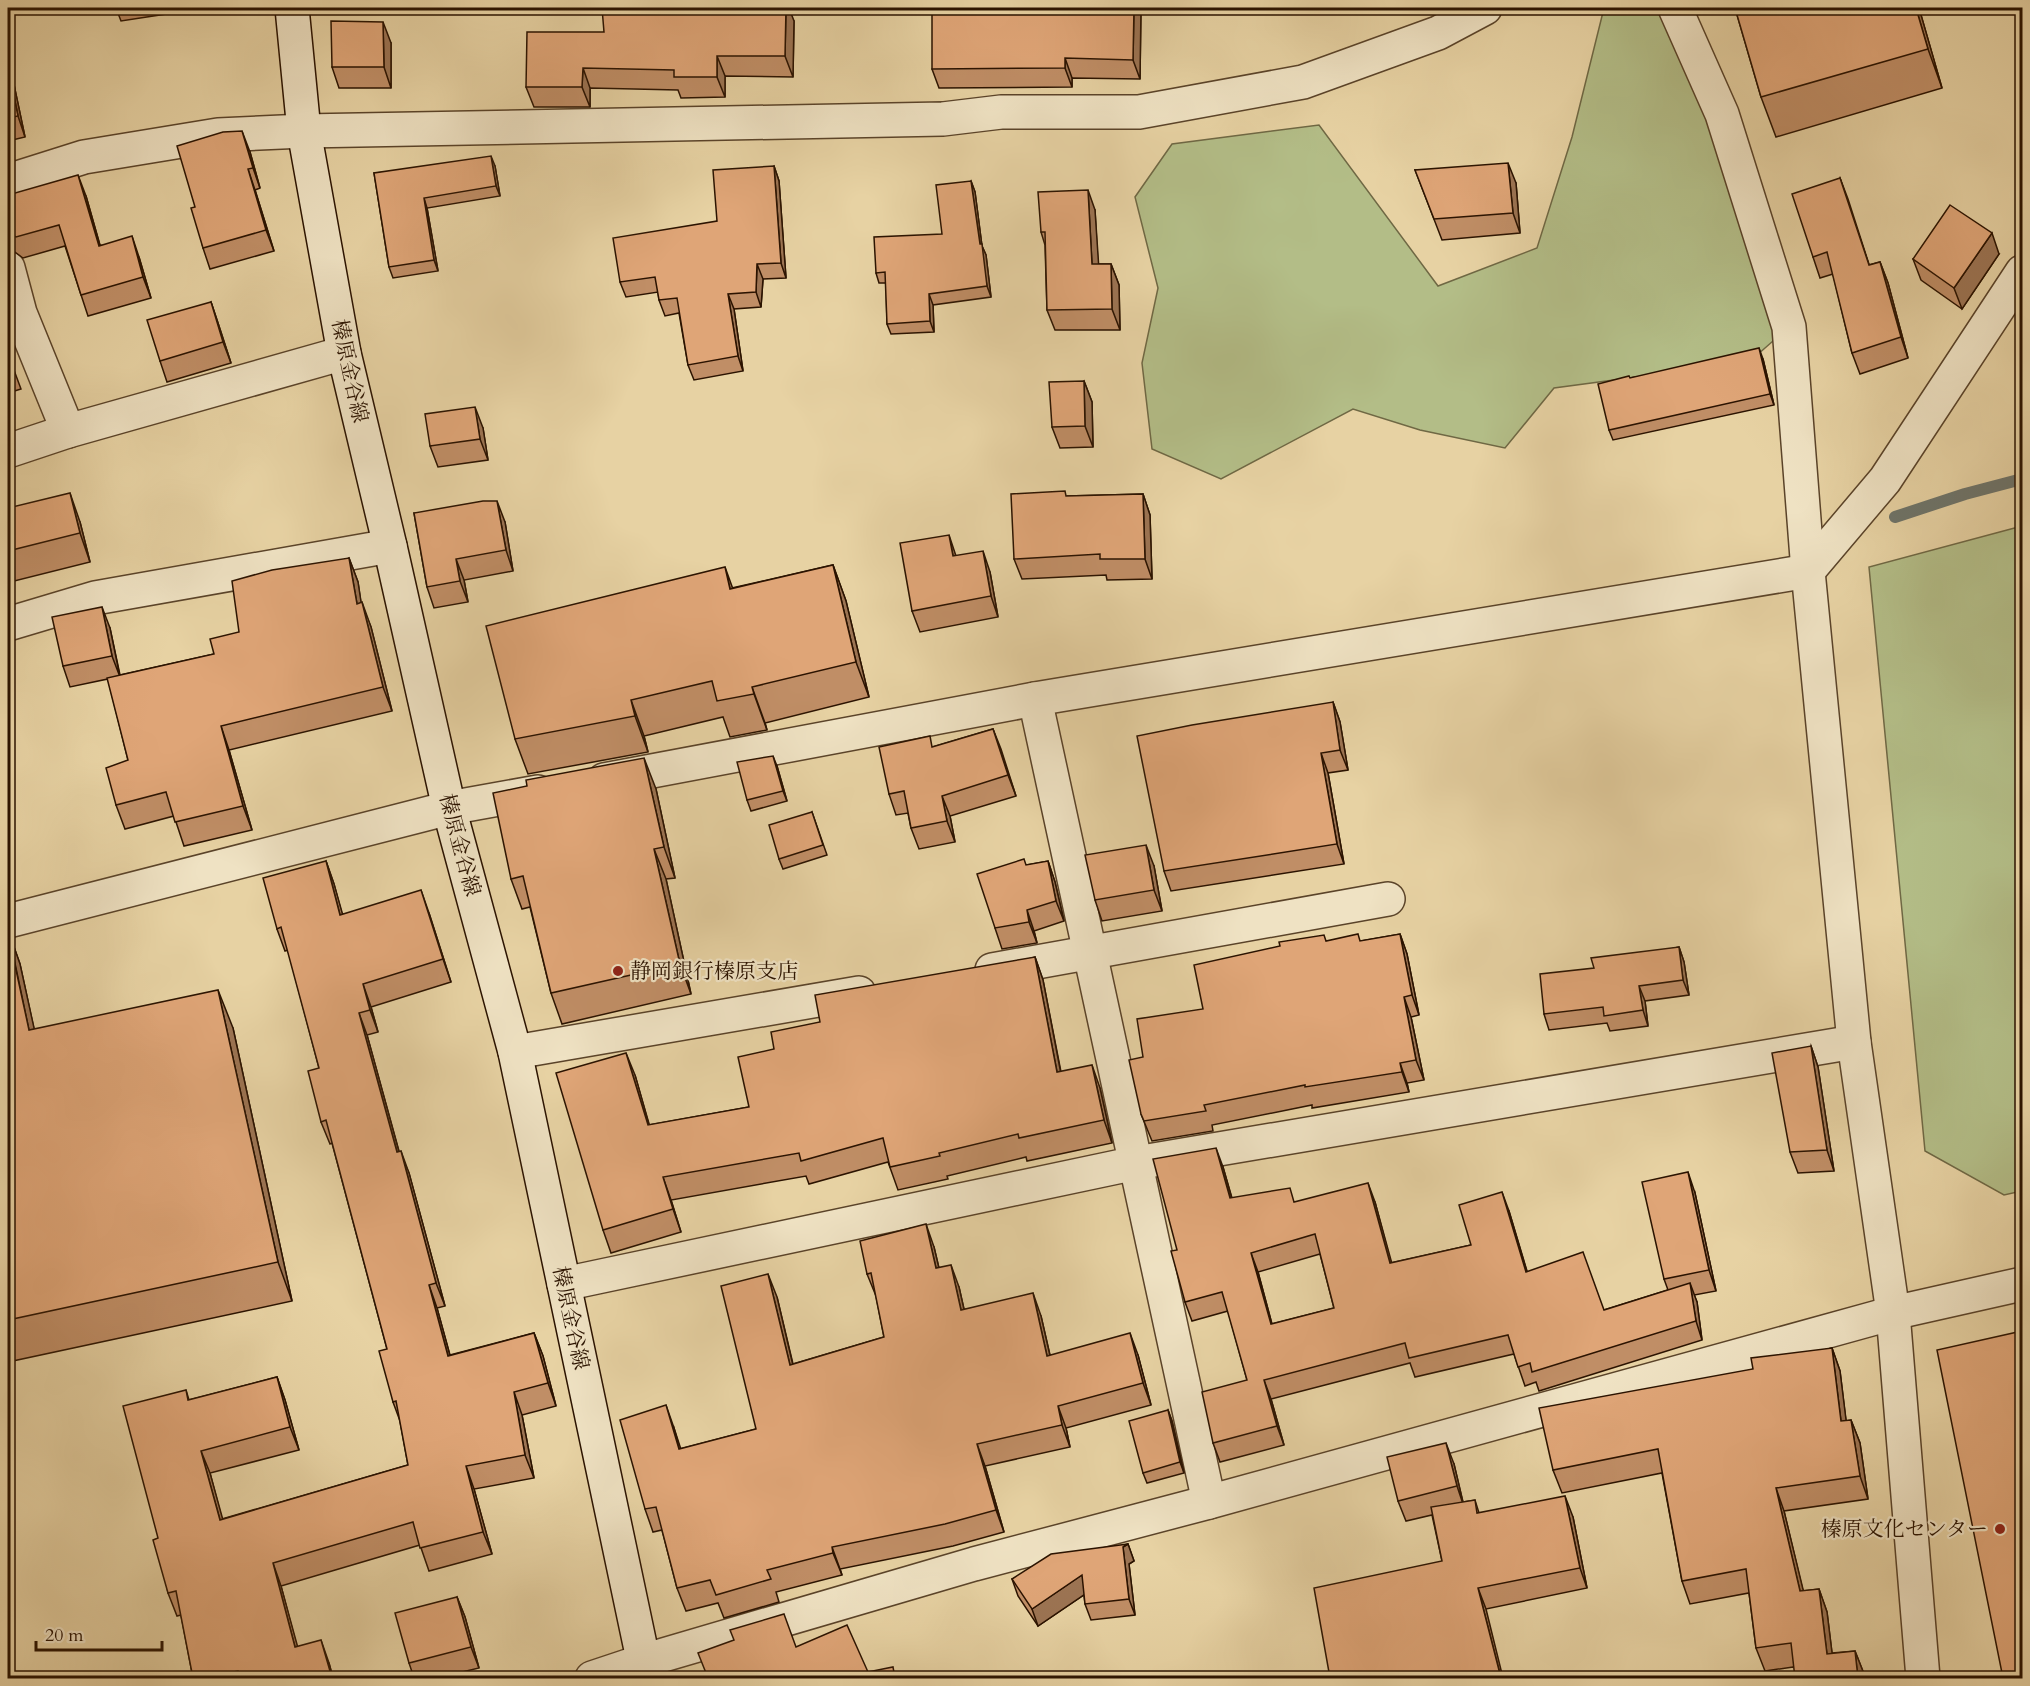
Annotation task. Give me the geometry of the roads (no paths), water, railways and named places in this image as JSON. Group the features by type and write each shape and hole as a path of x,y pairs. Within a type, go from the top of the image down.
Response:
{"street":[{"name":"榛原金谷線","path":"292,8 304,131 344,353 449,808 514,1052 645,1670"},
{"path":"8,181 84,157 218,135 304,131 943,119 1000,111 1139,112 1303,82 1438,33 1485,8"},
{"path":"1675,8 1722,114 1789,327 1808,571 1854,1042 1893,1313 1923,1678"},
{"path":"8,268 20,313 68,431"},
{"path":"8,921 449,808 1035,699 1808,571 1885,480 2022,272"},
{"path":"8,451 68,431 344,353"},
{"path":"8,624 95,598 390,546"},
{"path":"1035,699 1209,1502"},
{"path":"961,975 1388,899"},
{"path":"514,1052 890,987"},
{"path":"564,1284 1136,1163 1854,1042"},
{"path":"592,1678 645,1670 974,1564 1209,1502 1893,1313 2022,1284"}],"waterway":[{"path":"1895,517 1965,494 2022,479"}],"place":[{"name":"静岡銀行榛原支店","path":"618,971"},
{"name":"榛原文化センター","path":"2000,1529"}]}
